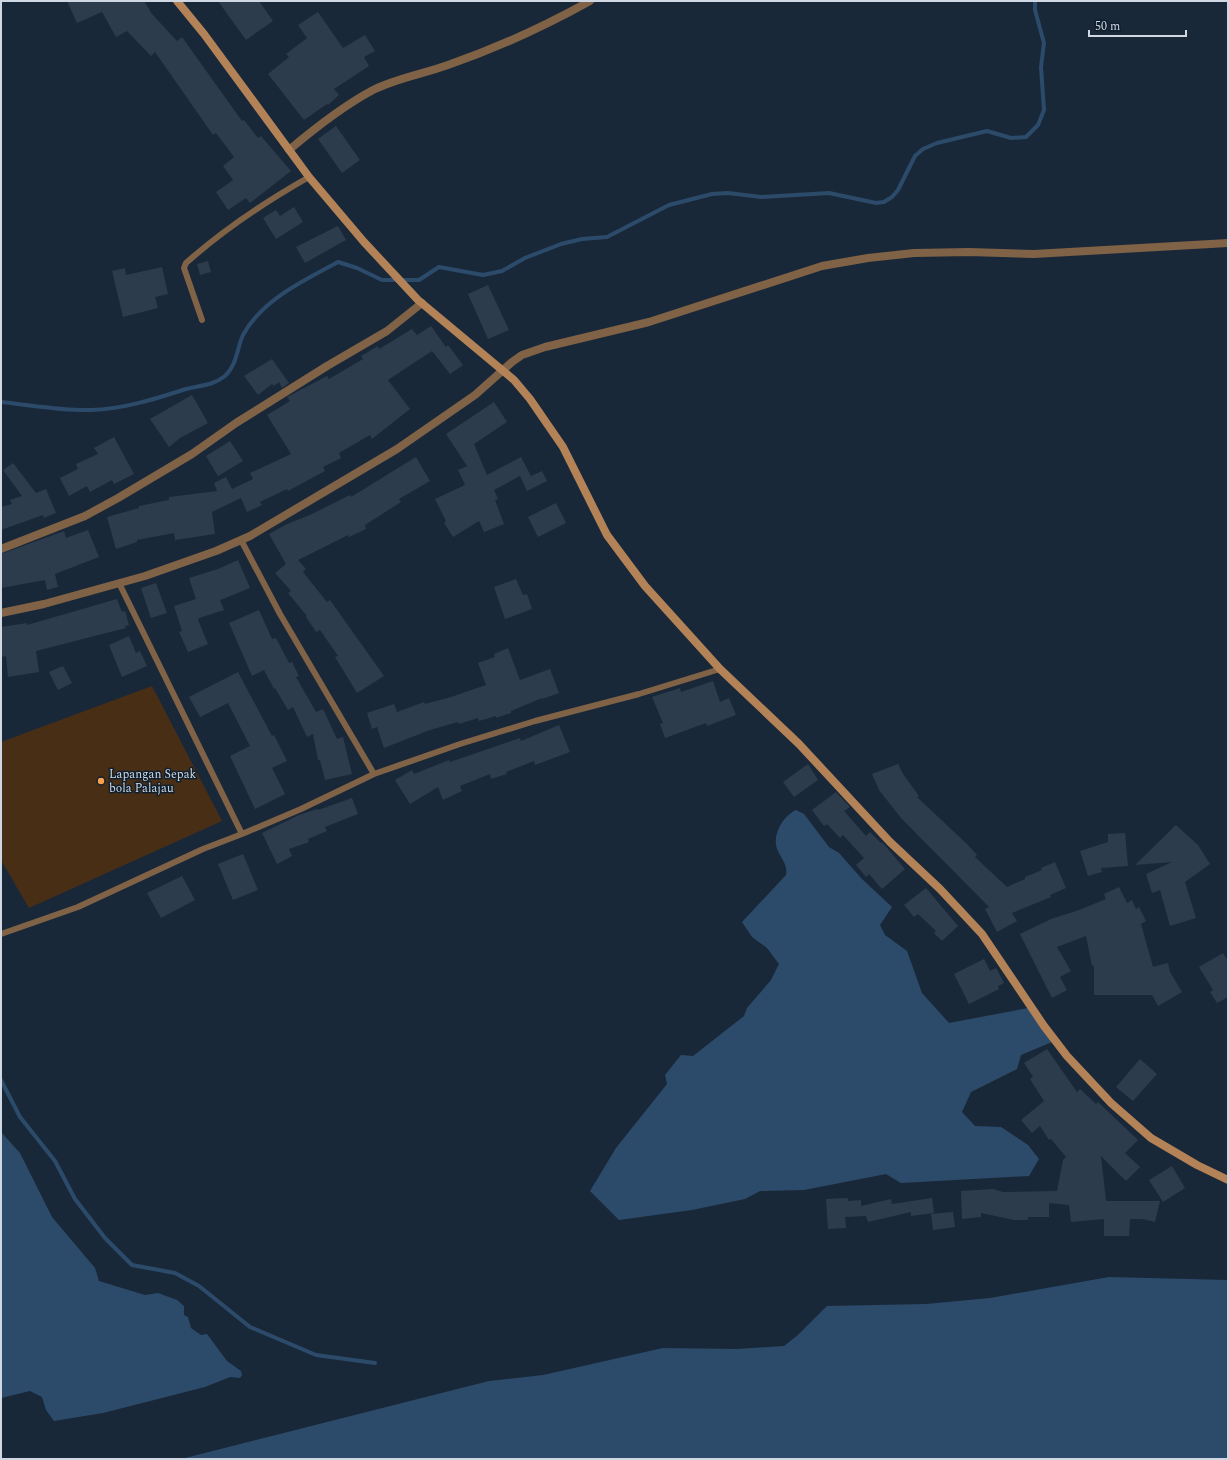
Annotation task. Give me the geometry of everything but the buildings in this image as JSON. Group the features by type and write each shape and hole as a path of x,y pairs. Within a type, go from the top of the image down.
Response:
{"main road":[{"path":"177,1 204,34 309,177 394,274 420,301 503,371 530,398 553,429 575,468 607,535 628,566 720,669 799,744 890,842 940,889 977,929 1000,959 1054,1038 1110,1104 1151,1138 1197,1166 1228,1180"}],"street":[{"path":"289,150 354,102 373,90 397,79 446,66 490,49 590,1"},
{"path":"1,613 44,604 185,563 241,540 267,527 397,449 460,406 522,355 545,347 649,322 822,266 868,258 914,253 969,252 1034,254 1228,243"},
{"path":"1,549 85,516 118,498 192,454 236,423 327,366 387,331 420,301"}],"lane":[{"path":"202,320 184,268 186,263 210,243 271,198 309,177"},
{"path":"241,540 280,614 374,774"},
{"path":"118,583 242,834"},
{"path":"1,934 78,907 203,849 301,809 374,774 494,733 639,694 720,669"}],"shaded area":[{"name":"Lapangan Sepak bola Palajau","path":"152,686 222,821 29,908 1,860 1,742"}],"water":[{"path":"796,810 804,814 829,847 839,853 862,879 892,907 880,925 885,935 907,951 922,993 949,1023 1028,1008 1052,1042 1021,1055 1017,1069 971,1092 962,1112 975,1126 1001,1127 1028,1145 1039,1159 1029,1176 901,1183 886,1174 804,1190 760,1191 745,1199 692,1210 619,1220 590,1191 616,1148 667,1084 665,1075 681,1055 693,1056 744,1016 747,1008 771,980 779,964 767,948 752,937 742,922 786,875 785,865 777,849 776,838 777,832 783,821"},
{"path":"1,1132 20,1153 52,1217 95,1268 99,1281 145,1295 158,1293 177,1300 184,1306 184,1315 188,1317 191,1328 201,1335 207,1334 227,1361 241,1371 242,1375 240,1378 230,1377 205,1387 103,1413 54,1421 46,1410 42,1397 30,1391 1,1398"},
{"path":"1109,1277 1228,1280 1228,1459 181,1459 489,1381 543,1375 663,1348 737,1349 784,1346 798,1335 827,1306 926,1304 990,1298"}],"waterway":[{"path":"1,402 68,410 115,408 216,382 229,372 243,335 251,322 261,311 285,292 338,262 357,268 382,280 419,280 439,267 483,275 502,271 525,258 561,244 582,239 607,237 669,205 712,194 728,193 761,197 829,193 876,203 884,202 892,197 898,190 915,156 923,149 937,143 987,131 1011,138 1026,137 1038,125 1044,110 1041,67 1044,43 1035,10 1035,1"},
{"path":"1,1080 20,1117 55,1161 75,1199 105,1238 132,1265 175,1273 199,1286 250,1327 316,1355 375,1363"}],"place":[{"name":"Lapangan Sepak bola Palajau","path":"101,781"}]}
